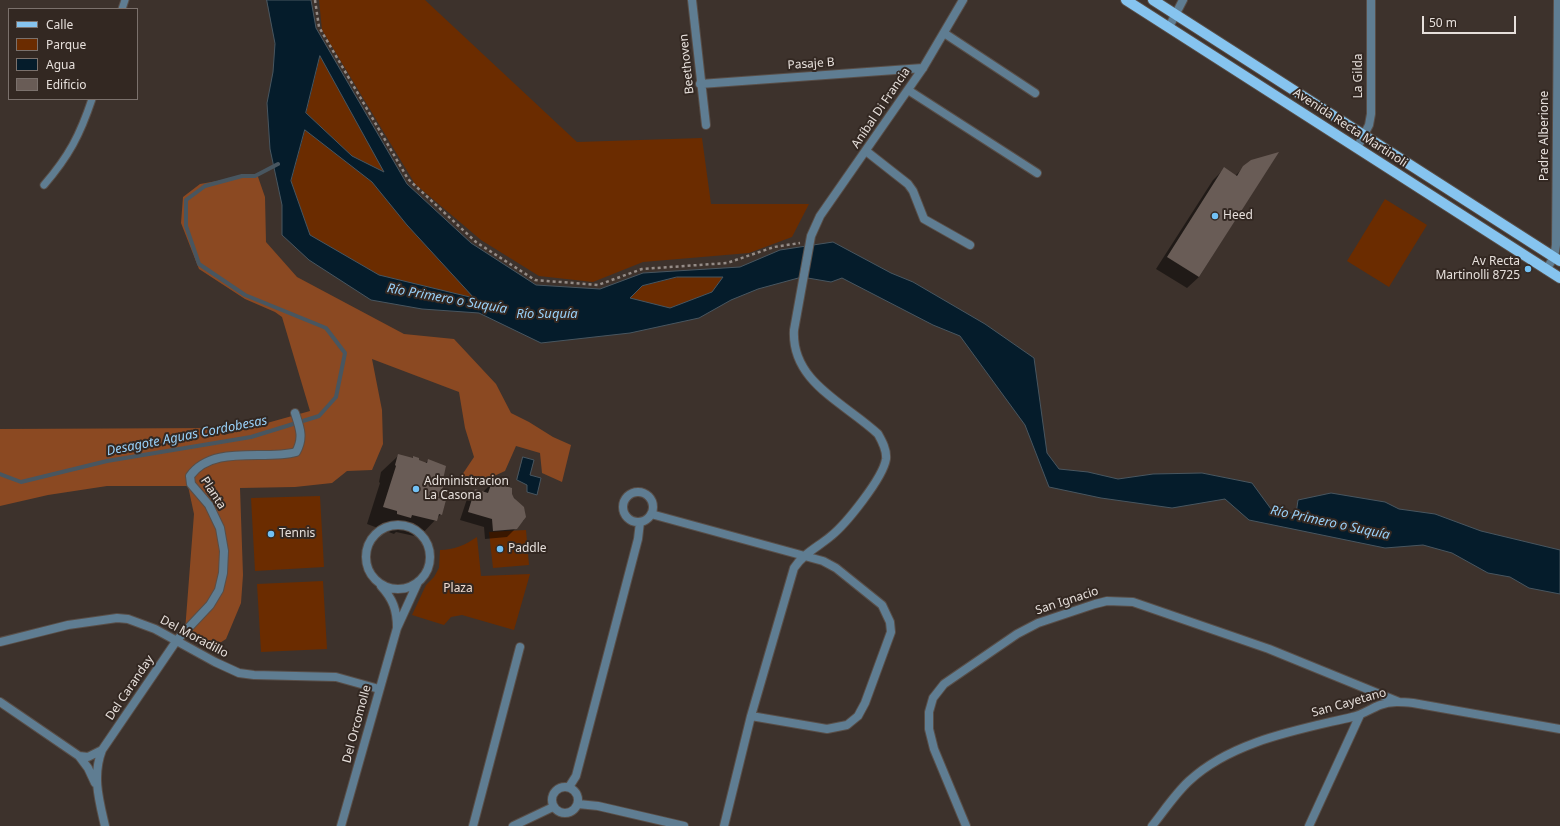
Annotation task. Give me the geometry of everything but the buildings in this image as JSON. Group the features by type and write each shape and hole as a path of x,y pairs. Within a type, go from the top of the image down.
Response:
{"main road":[{"name":"Avenida Recta Martinoli","path":"1126,0 1560,278"},
{"name":"Avenida Recta Martinoli","path":"1153,0 1557,259"}],"street":[{"name":"Beethoven","path":"692,0 700,84 706,125"},
{"name":"Aníbal Di Francia","path":"724,826 751,716 794,568 805,554 831,536 843,524 864,498 884,468 886,458 884,444 878,434 808,376 796,355 793,342 794,330 810,239 820,216 923,68 962,0"},
{"path":"1169,27 1182,0"},
{"name":"La Gilda","path":"1357,148 1369,125 1371,114 1371,0"},
{"name":"Padre Alberione","path":"1546,270 1557,259 1558,0"},
{"path":"944,33 1035,93"},
{"name":"Pasaje B","path":"700,84 923,68"},
{"path":"908,90 1037,173"},
{"path":"866,151 908,184 913,191 924,219 970,245"},
{"name":"Planta","path":"177,640 210,605 219,590 224,573 224,551 220,528 209,505 191,484 190,476 194,470 211,461 230,456 254,454 286,455 296,452 301,443 301,431 296,413"},
{"path":"638,492 648,496 652,504 651,514 648,518 640,522 630,520 624,512 623,502 629,495 638,492"},
{"path":"651,514 805,554 823,561 836,568 882,605 889,617 891,632 865,703 858,716 847,725 827,729 751,716"},
{"path":"568,787 576,792 578,796 578,804 573,811 568,813 560,812 553,807 552,798 556,790 568,787 576,776 638,539 640,522"},
{"path":"378,582 387,587 398,589 408,588 418,582 425,575 429,565 430,555 428,545 422,536 414,529 404,526 394,526 384,529 375,535 369,544 366,554 370,574 394,603 397,612 397,628"},
{"path":"397,628 418,582"},
{"name":"San Ignacio","path":"966,826 934,749 929,729 929,712 933,698 944,684 1017,634 1038,623 1095,604 1120,600 1150,607 1269,649 1399,702"},
{"name":"Del Moradillo","path":"0,642 68,625 117,618 145,625 239,673 254,675 336,677 379,689"},
{"name":"Del Orcomolle","path":"341,826 397,628"},
{"name":"Del Caranday","path":"105,826 96,786 97,766 102,750 177,640"},
{"path":"473,826 520,647"},
{"path":"0,702 79,756 88,768 96,786"},
{"name":"San Cayetano","path":"1152,826 1188,782 1215,762 1240,750 1292,732 1360,715 1382,705 1399,702 1560,729"},
{"path":"1309,826 1360,715"},
{"path":"79,756 88,757 102,750"},
{"path":"578,804 598,806 684,826"},
{"path":"513,826 553,807"}],"lane":[{"path":"44,185 64,162 79,136 92,100"}],"path":[{"path":"315,0 319,27 408,179 476,242 535,280 598,285 642,269 727,263 774,247 810,239"}],"green space":[{"path":"319,0 425,0 577,142 702,138 711,204 809,204 792,237 749,253 643,262 593,282 539,276 481,240 415,184 322,30"},
{"path":"320,56 385,172 352,156 306,113"},
{"path":"305,130 372,182 407,225 474,298 379,275 310,235 291,181"},
{"path":"1385,199 1427,225 1389,287 1347,261"},
{"path":"677,277 723,277 712,292 670,308 630,298 642,286"},
{"path":"320,496 324,567 255,571 251,498"},
{"path":"526,530 529,565 493,568 489,532"},
{"name":"Plaza","path":"477,537 481,576 530,574 514,630 462,615 451,617 444,625 412,615 426,585 434,577 439,568 440,550 459,546"},
{"path":"323,581 327,649 261,652 257,584"}],"shaded area":[{"path":"257,174 265,197 266,242 297,277 404,334 454,339 496,384 511,413 553,437 571,445 562,482 542,473 540,453 516,446 505,471 481,482 456,484 474,457 465,428 459,392 372,359 382,410 383,444 372,470 347,471 332,483 295,487 240,488 243,575 241,603 226,639 212,648 193,642 193,638 185,631 194,514 188,486 107,486 48,495 0,506 0,429 219,428 224,435 310,411 282,317 275,312 245,299 199,269 181,223 183,197 200,184"}],"water":[{"name":"Río Suquía","path":"267,0 311,0 316,28 407,184 471,243 536,285 600,289 643,273 740,267 780,250 833,242 891,273 913,282 985,324 1034,358 1047,453 1059,469 1088,472 1118,479 1153,474 1202,473 1252,483 1271,509 1296,514 1298,500 1331,493 1385,502 1399,509 1435,514 1481,531 1560,550 1560,594 1529,588 1510,577 1488,573 1452,553 1423,545 1385,548 1249,520 1225,499 1172,508 1101,498 1049,487 1025,425 960,336 933,325 842,278 831,282 802,277 758,289 731,300 699,318 630,333 541,343 479,313 422,309 371,300 309,260 282,235 282,205 270,149 267,103 273,72 275,44","holes":["320,56 384,172 352,156 306,113","305,130 372,182 407,225 474,298 379,275 310,235 291,181","677,277 723,277 712,292 670,308 630,298 642,286"]},
{"path":"523,457 534,460 530,475 541,478 537,495 527,492 527,485 517,480"}],"waterway":[{"name":"Desagote Aguas Cordobesas","path":"0,474 21,482 107,461 251,437 319,416 336,397 345,353 326,328 245,295 199,264 186,226 186,200 205,186 242,176 255,176 278,164"}],"place":[{"name":"Heed","path":"1215,216"},
{"name":"Av Recta Martinolli 8725","path":"1528,269"},
{"name":"Administracion La Casona","path":"416,489"},
{"name":"Tennis","path":"271,534"},
{"name":"Paddle","path":"500,549"}],"water label":[{"name":"Río Primero o Suquía","path":"447,299"},
{"name":"Río Primero o Suquía","path":"1330,523"}]}
